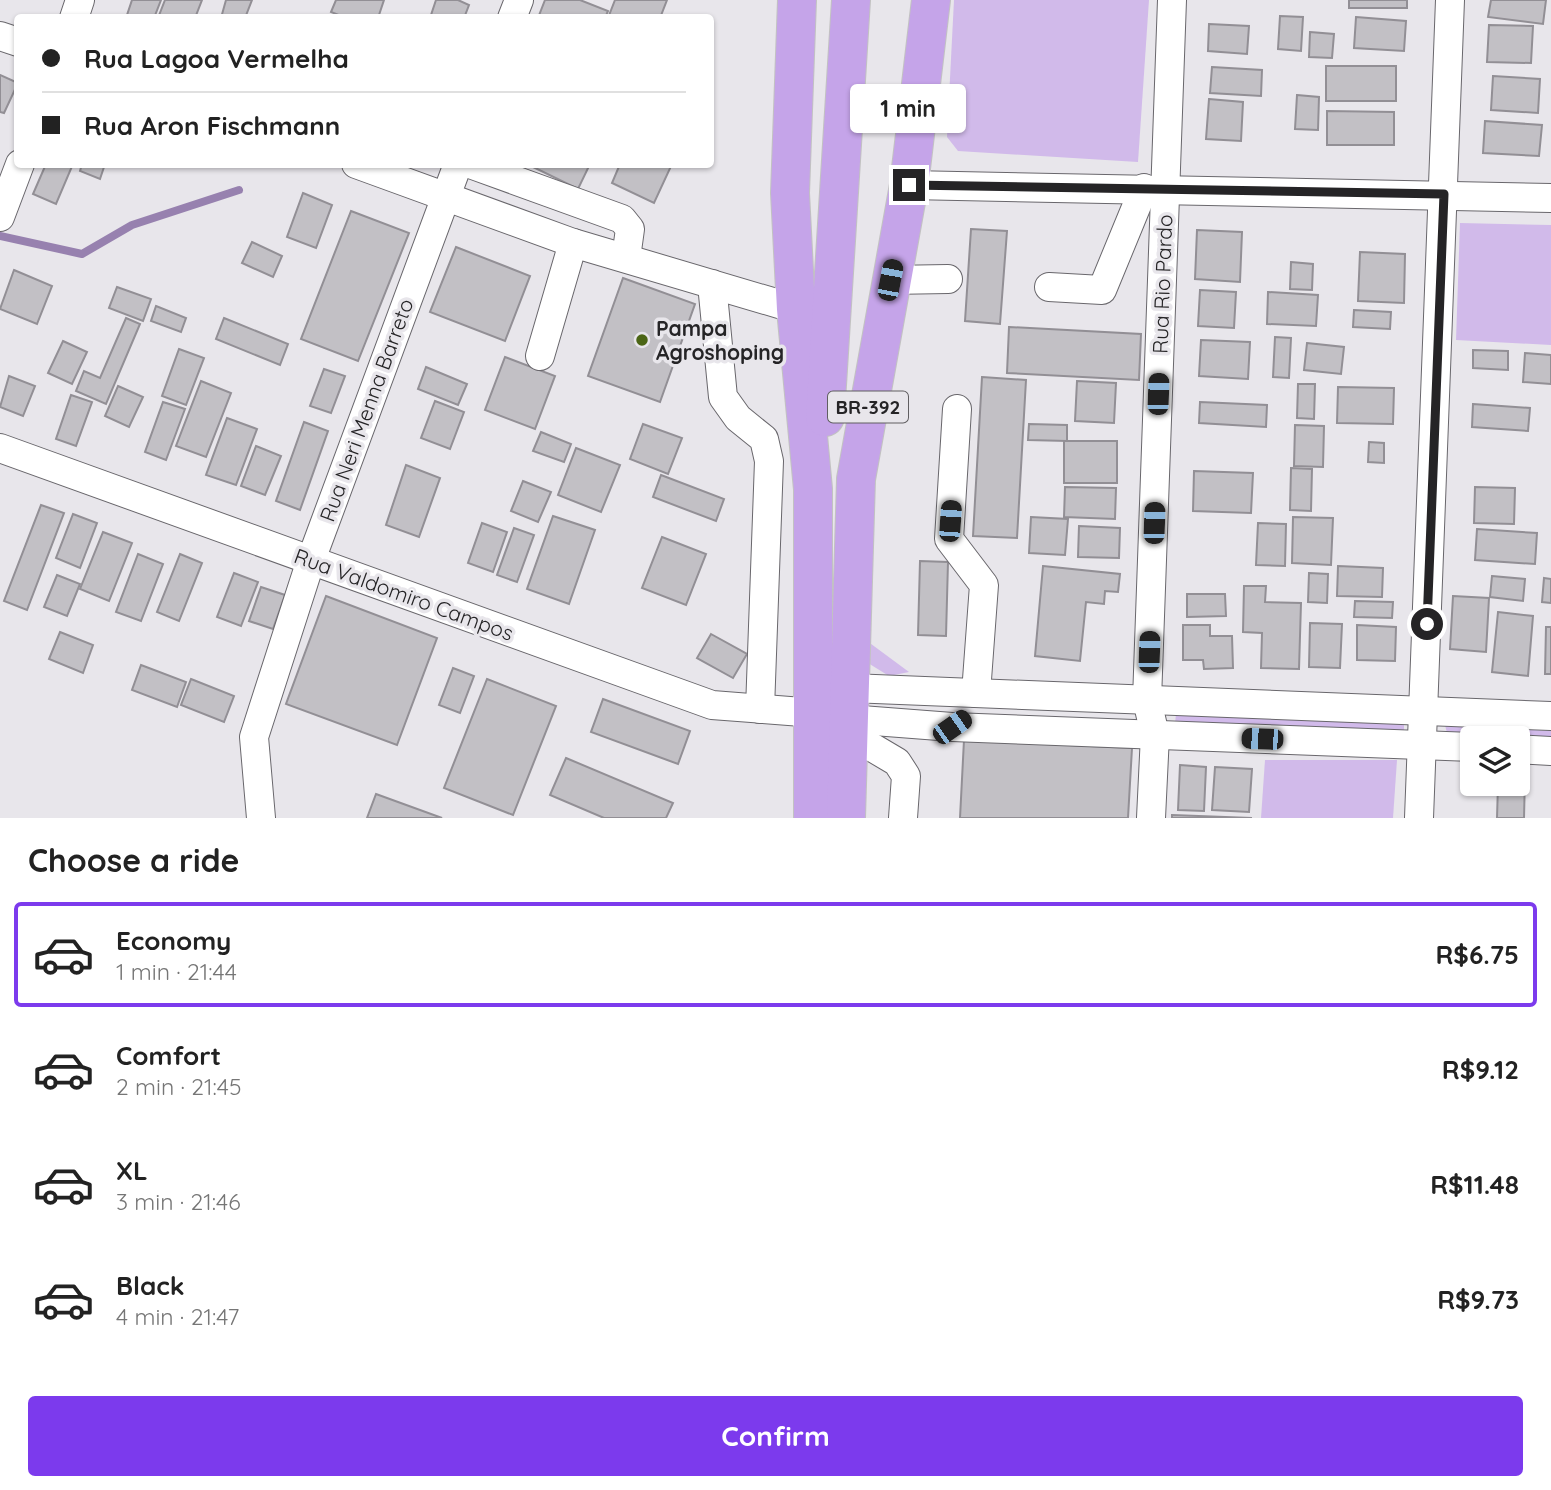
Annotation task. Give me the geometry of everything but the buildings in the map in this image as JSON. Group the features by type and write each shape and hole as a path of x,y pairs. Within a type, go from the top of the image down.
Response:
{"highway":[{"name":"BR-392","path":"797,0 790,193 796,309 813,489 814,604 840,713 813,818"},
{"name":"BR-392","path":"814,604 850,0"},
{"name":"BR-392","path":"846,818 840,713 856,479 909,185 931,0"}],"street":[{"name":"Rua Rio Pardo","path":"1151,818 1155,735 1147,700 1155,188 1172,0"},
{"path":"1419,818 1450,0"},
{"path":"0,217 18,168"},
{"path":"367,168 573,243 796,309"},
{"name":"Rua Neri Menna Barreto","path":"261,818 254,737 311,560 456,168"},
{"path":"481,168 622,219 630,229 626,258"},
{"path":"909,185 1551,198"},
{"path":"1049,287 1102,290 1155,188"},
{"path":"540,356 573,243"},
{"path":"890,280 947,279"},
{"path":"712,284 723,397 738,418 764,439 769,461 760,709"},
{"path":"952,727 987,694 984,585 949,539 957,409"},
{"name":"Rua Valdomiro Campos","path":"0,448 712,705 840,713"},
{"path":"840,713 987,694 1551,716"},
{"path":"840,713 952,727 1460,747"},
{"path":"840,713 897,762 906,776 903,818"},
{"path":"1530,750 1551,751"}],"shaded area":[{"path":"954,0 1149,0 1138,162 958,151 947,137"},
{"path":"1460,223 1551,225 1551,345 1456,340"},
{"path":"863,638 909,672 889,676 868,663"},
{"path":"1176,713 1404,723 1404,733 1175,725"},
{"path":"1445,725 1463,726 1460,726 1460,734 1447,733"},
{"path":"1530,730 1551,731 1551,737 1530,736"},
{"path":"1265,760 1397,760 1393,818 1261,818"}],"waterway":[{"path":"0,236 82,254 132,225 239,190"}],"place":[{"name":"Pampa Agroshoping","path":"642,340"}],"route":[{"path":"909,185 944,183 1444,194 1427,624"}]}
